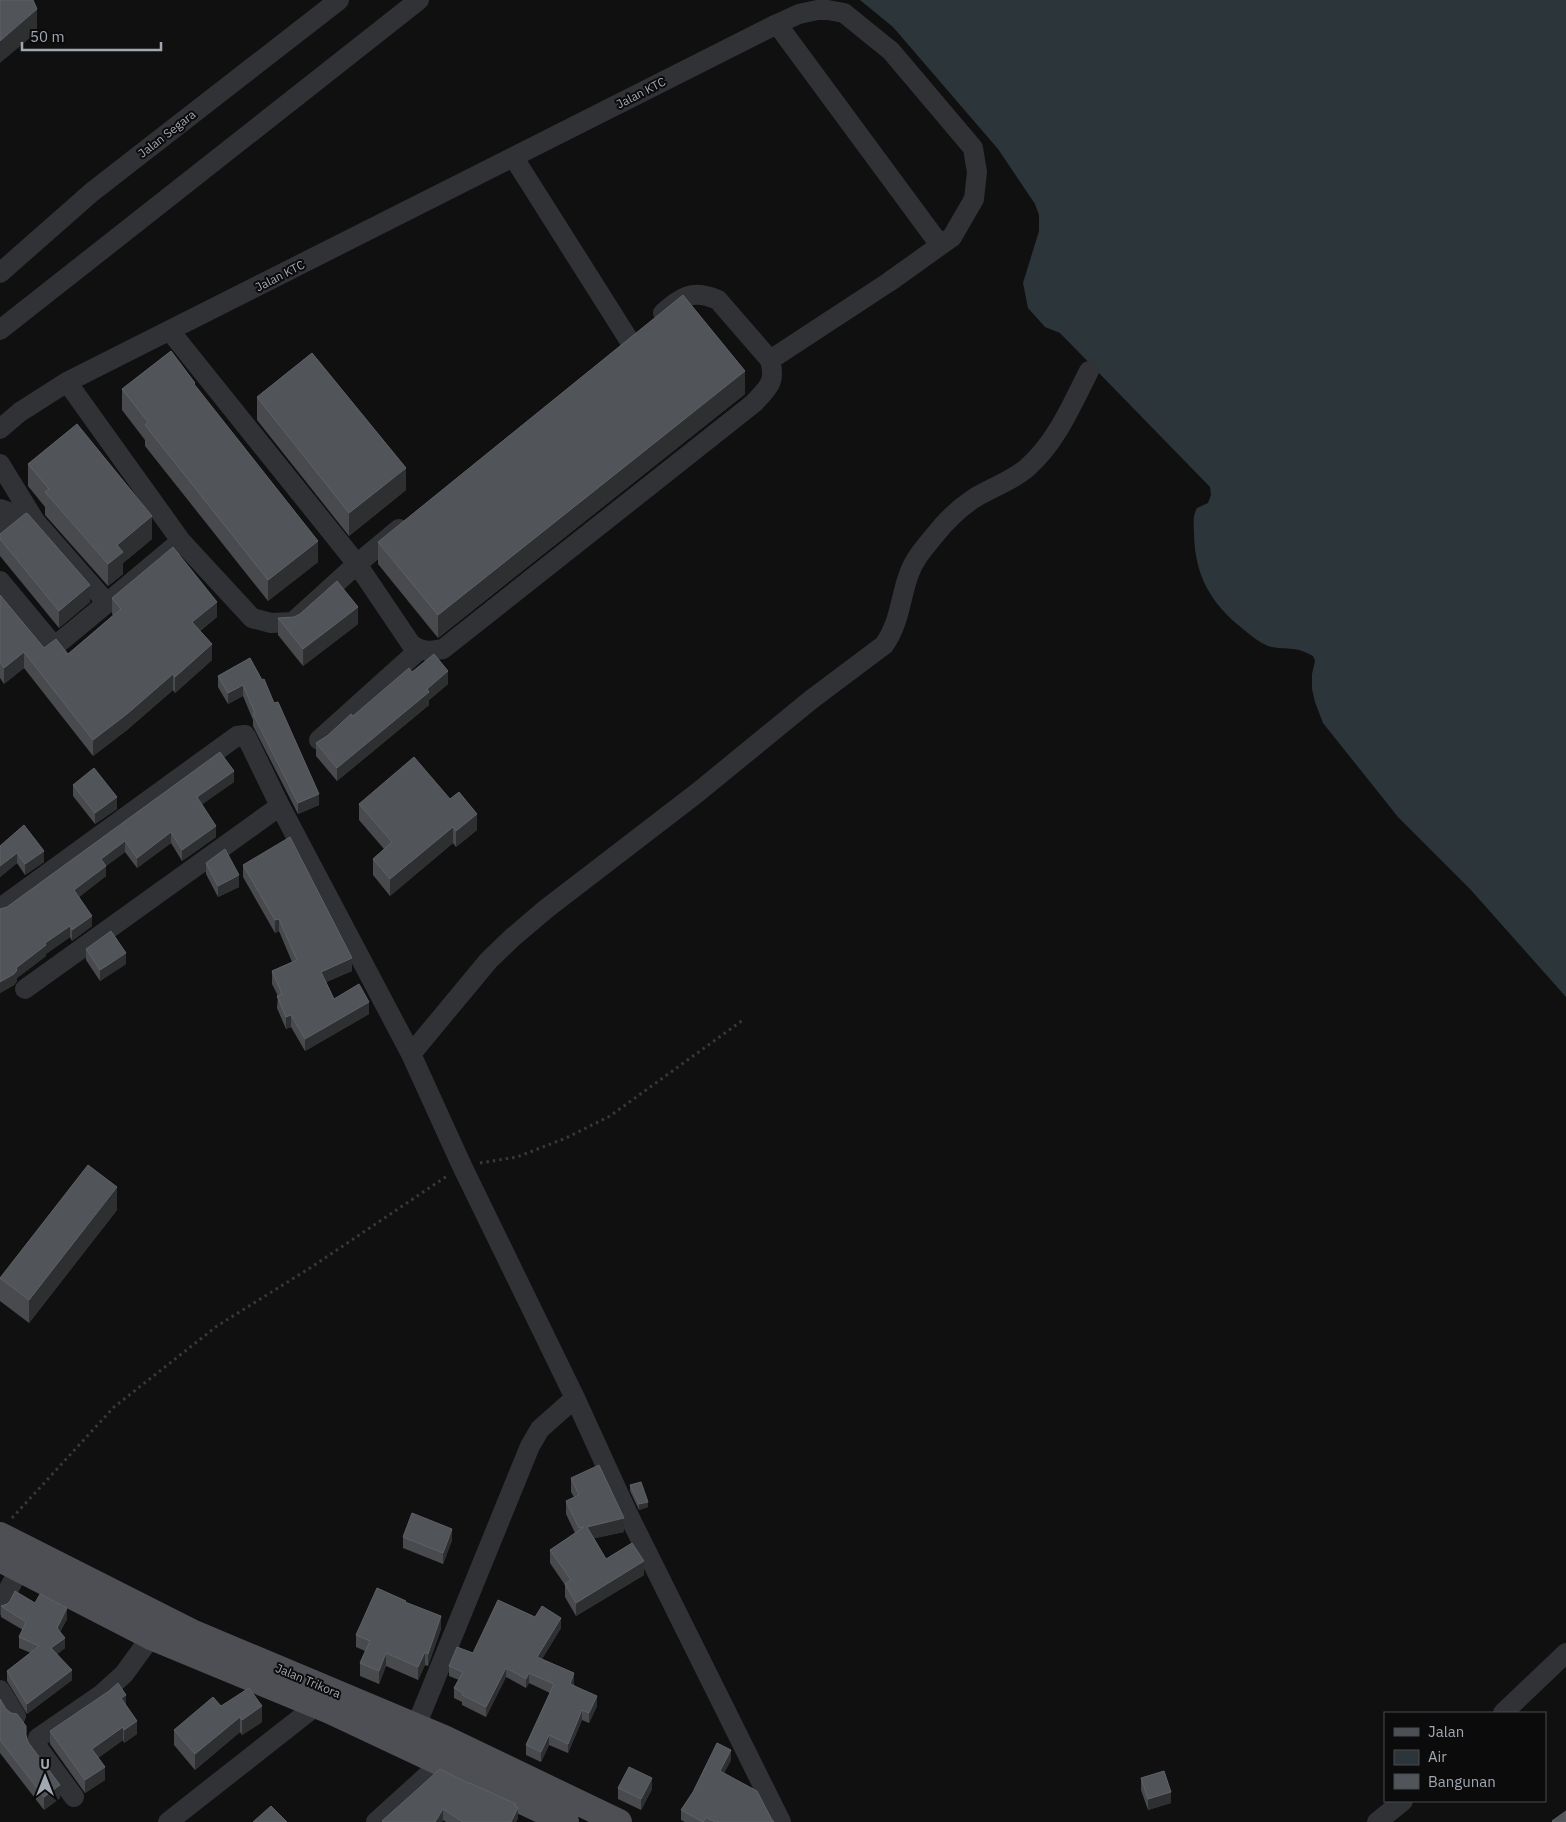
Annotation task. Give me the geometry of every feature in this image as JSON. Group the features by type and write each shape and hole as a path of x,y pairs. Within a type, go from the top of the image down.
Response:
{"main road":[{"name":"Jalan Trikora","path":"3,1530 194,1633 326,1699 441,1763 538,1807 573,1815 620,1822"},
{"name":"Jalan Trikora","path":"10,1565 151,1637 326,1699 416,1726 538,1807"}],"street":[{"name":"Jalan Segara","path":"0,273 92,192 339,0"},
{"path":"0,330 419,0"},
{"name":"Jalan KTC","path":"0,429 20,412 67,382 777,24 799,14 822,9 844,13 891,51 973,148 977,172 974,199 952,237 889,282 770,360"},
{"path":"777,24 940,245"},
{"path":"170,331 357,564 411,644 419,650 427,652 443,649 754,403 771,383 773,372 770,360 718,300 706,295 691,294 679,300 634,336 514,158"},
{"path":"411,1054 489,960 513,937 812,699 884,645 891,636 897,621 909,574 917,557 953,514 972,500 1027,468 1041,454 1059,430 1089,371"},
{"path":"67,382 181,541 252,618 271,623 293,622 357,564 416,515"},
{"path":"0,464 20,513 107,603"},
{"path":"0,530 20,513"},
{"path":"0,581 49,640 54,643 61,641 181,541"},
{"path":"319,740 419,650"},
{"path":"0,908 237,736 245,735 280,806 411,1054 462,1166 575,1398 628,1512 781,1822"},
{"path":"25,989 280,806"},
{"path":"416,1726 530,1446 540,1429 575,1398"},
{"path":"0,1605 10,1565"},
{"path":"74,1797 38,1748 38,1738 102,1694 124,1674 151,1637"},
{"path":"1504,1712 1566,1653"},
{"path":"0,1690 16,1716"},
{"path":"168,1822 326,1699"},
{"path":"376,1822 441,1763"},
{"path":"1377,1822 1402,1802"}],"path":[{"path":"3,1530 114,1407 217,1326 310,1268 462,1166 517,1157 566,1138 610,1116 743,1020"}],"water":[{"path":"860,0 1566,0 1566,997 1470,889 1398,817 1323,723 1312,689 1312,674 1315,661 1313,656 1300,650 1268,646 1261,643 1231,619 1213,598 1206,587 1197,562 1194,524 1194,514 1197,508 1208,503 1211,495 1210,487 1060,333 1045,327 1028,308 1023,283 1039,231 1039,215 1035,204 998,149 893,27"}],"building":[{"path":"0,0 33,0 37,9 0,41"},
{"path":"683,295 745,371 438,615 378,542"},
{"path":"171,351 194,384 318,541 268,580 145,425 148,422 122,389"},
{"path":"312,353 406,468 349,513 257,397"},
{"path":"77,424 152,516 117,545 123,552 108,564 45,492 49,489 28,464"},
{"path":"26,513 90,585 59,611 0,539 0,534"},
{"path":"173,547 217,602 192,622 212,644 175,677 173,674 127,714 93,740 24,652 4,668 0,662 0,595 44,648 56,639 68,654 121,609 112,598"},
{"path":"337,581 358,607 303,649 278,618 294,617 300,614"},
{"path":"434,654 448,671 427,689 429,692 337,768 316,743 327,736 351,714 353,716 409,668 412,672"},
{"path":"250,658 262,680 264,679 274,703 278,702 319,794 298,803 253,714 255,713 243,685 228,693 218,676"},
{"path":"220,752 234,771 197,797 216,826 182,850 171,832 137,858 125,841 101,859 106,866 74,890 92,916 72,930 70,926 45,943 46,945 16,968 17,970 14,974 0,982 0,909 7,907"},
{"path":"414,757 450,799 459,792 477,814 456,831 453,827 390,879 373,859 392,842 359,804"},
{"path":"94,768 117,797 95,813 73,785"},
{"path":"24,825 44,851 25,864 17,853 0,866 0,846"},
{"path":"290,837 352,958 321,972 334,999 359,984 369,1002 305,1039 291,1015 286,1017 277,996 282,994 272,971 297,960 279,919 275,920 243,865"},
{"path":"225,849 239,875 218,886 206,863"},
{"path":"111,931 126,953 100,970 86,949"},
{"path":"88,1165 117,1187 29,1300 0,1278"},
{"path":"599,1465 624,1518 587,1527 606,1559 632,1543 644,1561 576,1603 565,1584 571,1580 550,1550 584,1527 579,1528 566,1501 579,1495 571,1478"},
{"path":"641,1482 648,1502 639,1504 630,1485"},
{"path":"412,1513 452,1529 443,1553 403,1537"},
{"path":"377,1588 405,1602 441,1616 428,1654 425,1652 418,1667 386,1653 379,1671 360,1663 370,1641 356,1635"},
{"path":"15,1591 35,1603 40,1594 67,1608 57,1628 65,1638 51,1648 72,1670 27,1704 7,1671 39,1646 19,1637 26,1622 1,1606 10,1601"},
{"path":"498,1600 535,1617 542,1606 561,1618 537,1657 574,1673 570,1684 597,1696 589,1713 582,1710 568,1744 549,1735 541,1752 526,1745 554,1684 529,1673 526,1679 506,1668 486,1707 462,1695 463,1693 454,1688 463,1672 449,1666 457,1647 473,1653"},
{"path":"118,1683 126,1695 121,1698 137,1721 124,1730 123,1727 92,1749 105,1767 85,1780 50,1731"},
{"path":"249,1688 262,1706 242,1720 240,1717 195,1754 174,1730 213,1697 221,1706"},
{"path":"0,1699 6,1709 11,1713 17,1714 26,1726 28,1742 60,1785 44,1797 0,1740"},
{"path":"717,1743 731,1750 720,1771 757,1791 774,1822 715,1822 706,1817 703,1822 681,1810 693,1792"},
{"path":"629,1767 652,1778 641,1799 618,1788"},
{"path":"440,1769 516,1804 515,1806 518,1808 511,1822 463,1822 443,1809 435,1822 382,1821"},
{"path":"1164,1771 1171,1792 1148,1799 1141,1778"},
{"path":"271,1806 287,1822 253,1822"},
{"path":"1566,1811 1566,1822 1552,1821"}]}
